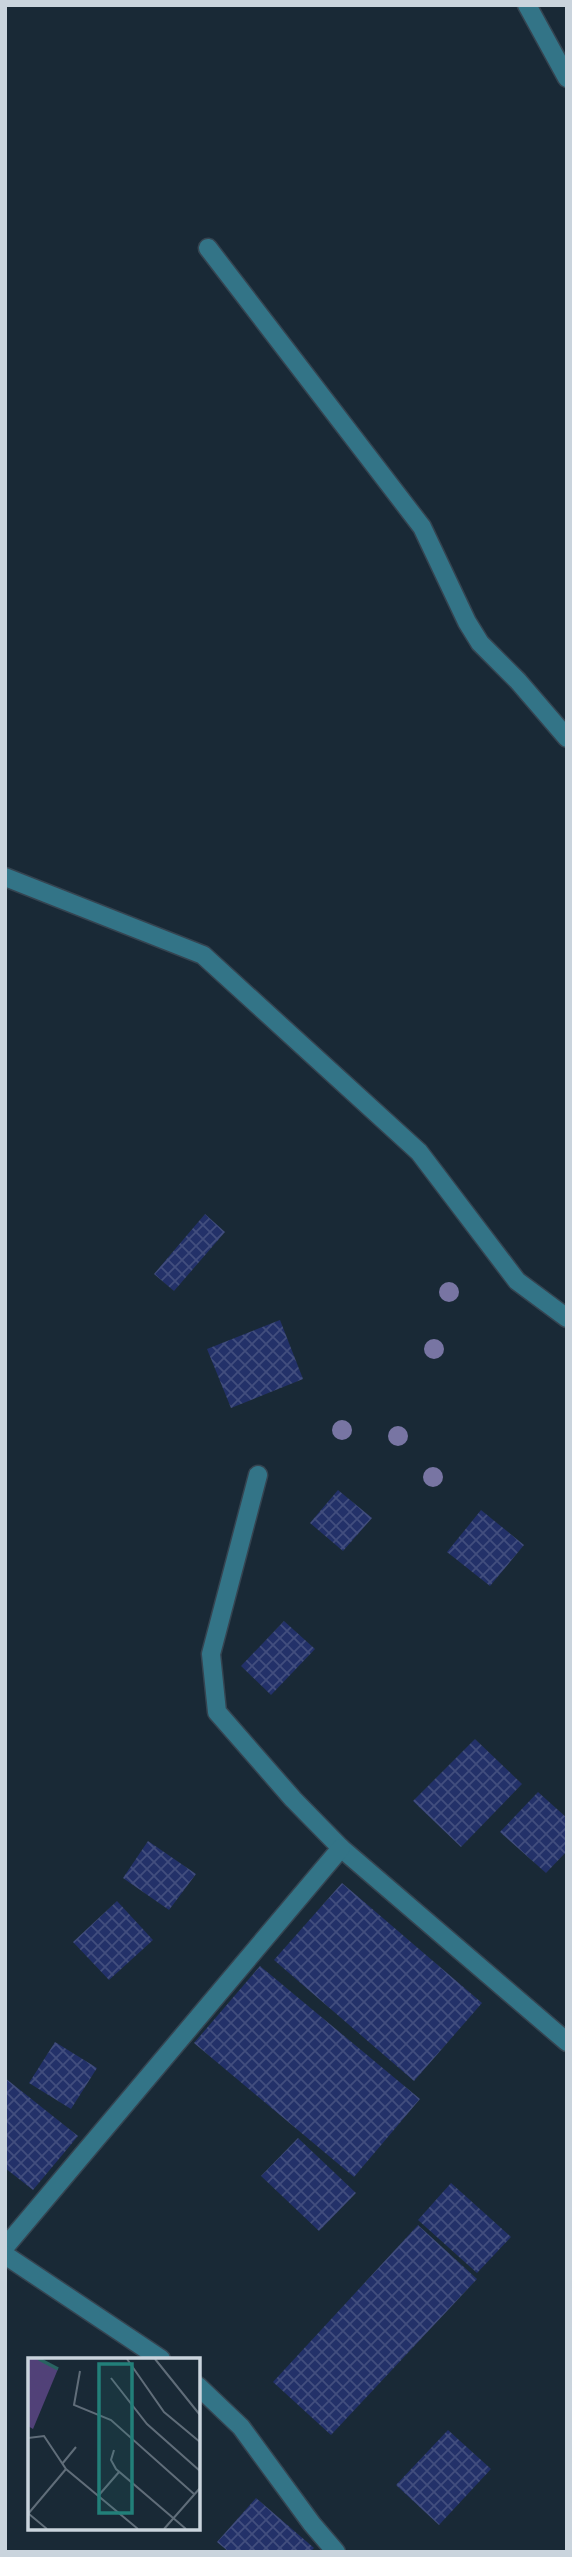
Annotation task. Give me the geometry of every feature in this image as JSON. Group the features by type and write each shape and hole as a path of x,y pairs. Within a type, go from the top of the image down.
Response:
{"street":[{"path":"527,5 567,78"},
{"path":"208,248 422,527 467,622 480,643 518,681 567,738"},
{"path":"5,877 203,955 419,1152 517,1280 567,1318"},
{"path":"257,1475 211,1654 217,1712 293,1799 341,1848 567,2042"},
{"path":"5,2246 341,1848"},
{"path":"5,2255 160,2358"},
{"path":"200,2388 241,2427 312,2524 336,2552"}],"building":[{"path":"205,1214 225,1232 174,1291 154,1274"},
{"path":"280,1320 303,1379 231,1408 207,1349"},
{"path":"338,1490 372,1518 343,1551 310,1523"},
{"path":"481,1510 524,1545 490,1586 447,1552"},
{"path":"284,1621 315,1649 271,1695 241,1666"},
{"path":"475,1739 522,1784 461,1847 413,1801"},
{"path":"538,1792 567,1818 567,1851 546,1873 500,1832"},
{"path":"148,1841 196,1874 169,1910 123,1878"},
{"path":"342,1883 482,2003 414,2081 274,1960"},
{"path":"117,1901 153,1940 109,1980 73,1942"},
{"path":"260,1966 420,2099 354,2177 194,2043"},
{"path":"55,2042 97,2068 71,2109 29,2083"},
{"path":"5,2078 78,2136 33,2190 5,2168"},
{"path":"298,2138 356,2193 319,2231 261,2176"},
{"path":"451,2183 511,2237 477,2273 418,2220"},
{"path":"418,2225 477,2279 331,2435 273,2382"},
{"path":"448,2430 491,2469 439,2525 396,2485"},
{"path":"256,2498 314,2548 310,2552 229,2552 217,2542"}]}
